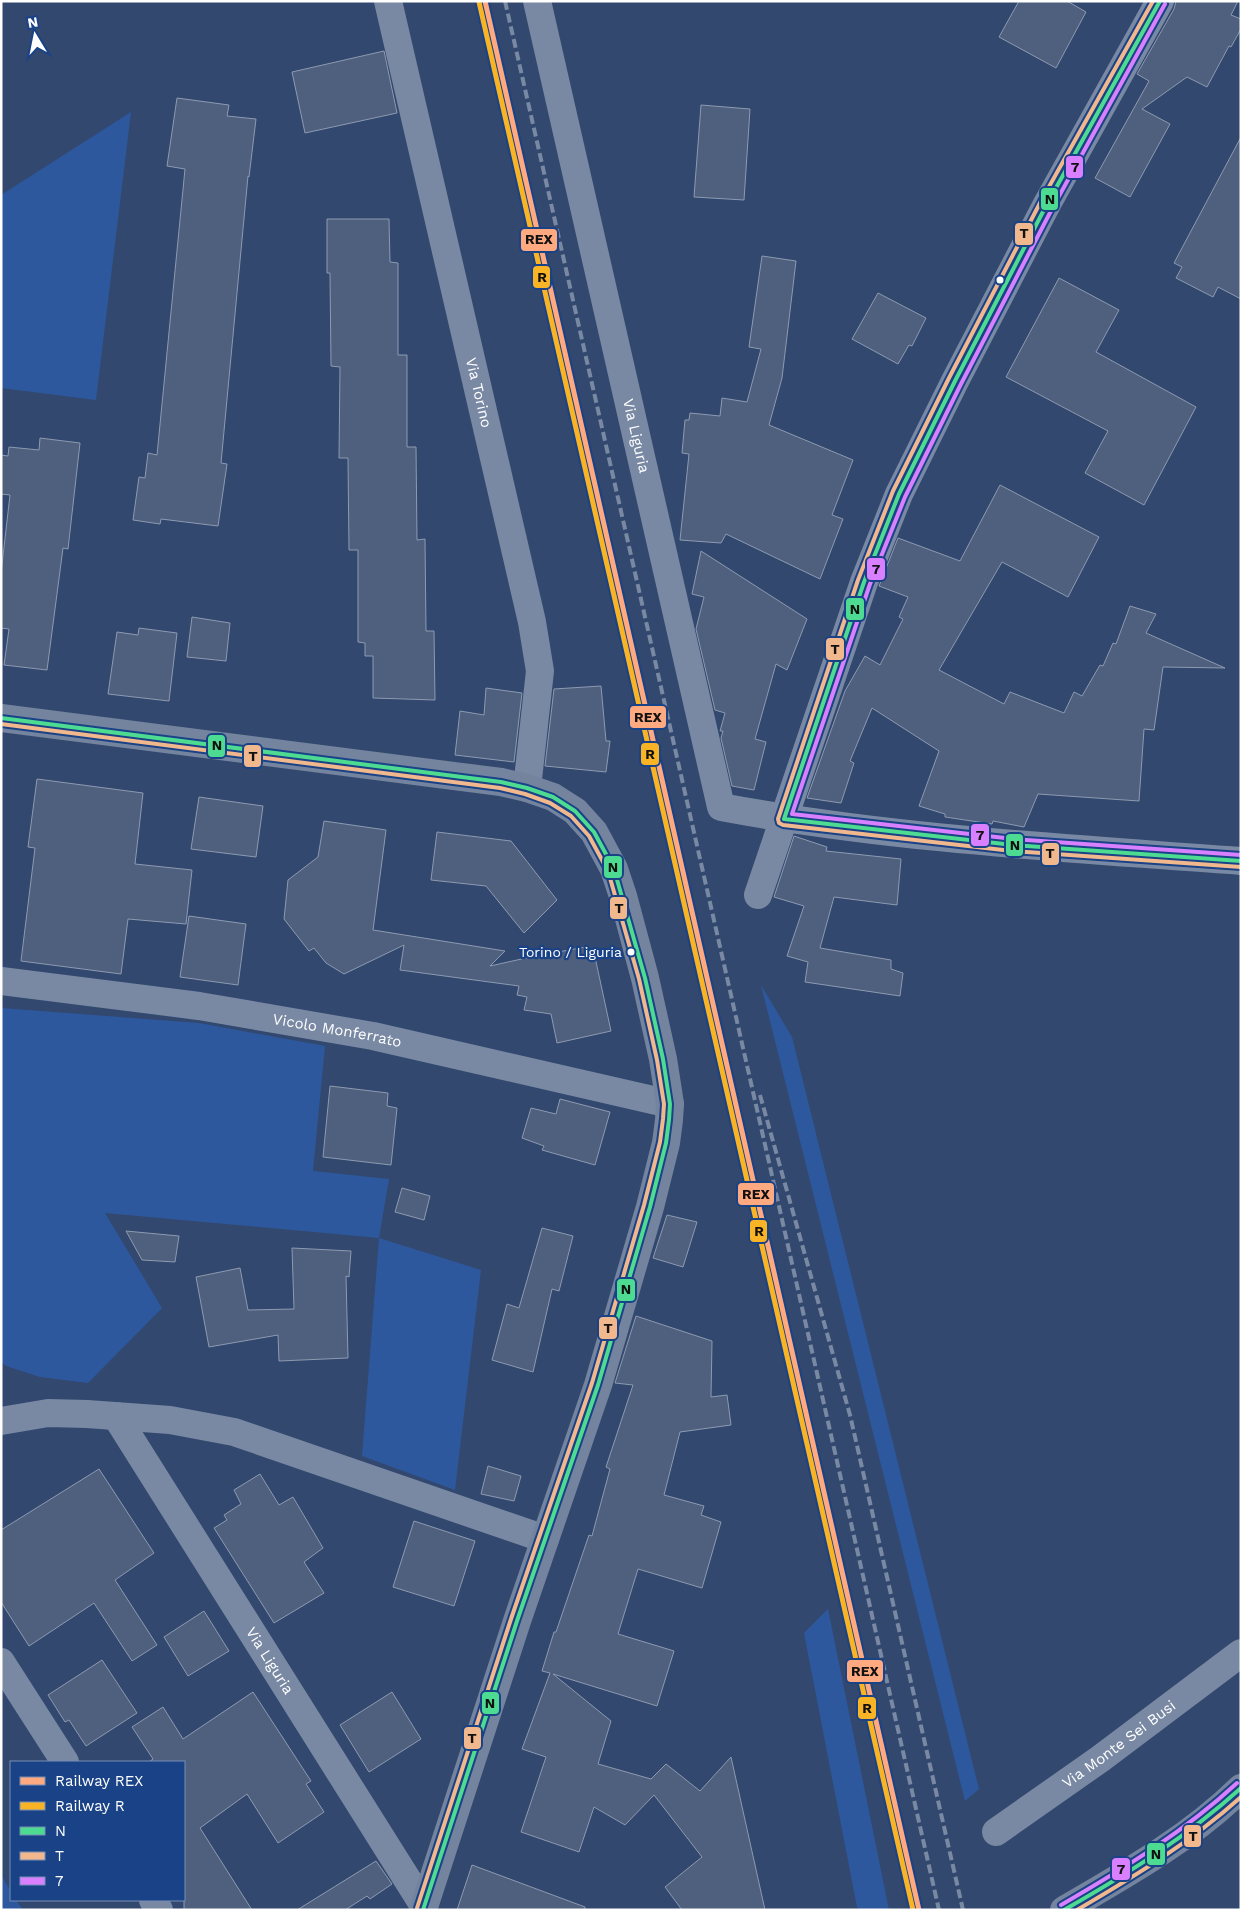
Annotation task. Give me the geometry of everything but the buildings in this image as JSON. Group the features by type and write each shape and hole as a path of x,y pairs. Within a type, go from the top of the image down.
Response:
{"main road":[{"path":"1,718 501,782 553,796 575,811 594,832 614,869 624,896 645,978 663,1058 670,1104"},
{"name":"Via Liguria","path":"423,1908 598,1385 650,1207 666,1143 670,1104"},
{"path":"1064,1910 1158,1854 1209,1817 1241,1788"}],"street":[{"name":"Via Torino","path":"388,1 532,622 540,671 527,788"},
{"name":"Via Liguria","path":"537,1 720,807 784,819"},
{"path":"758,895 864,582 900,494 955,381 1047,204 1160,1"},
{"path":"784,819 1012,845 1241,861"},
{"name":"Vicolo Monferrato","path":"1,982 199,1006 373,1036 670,1104"},
{"path":"1,1421 48,1413 116,1416 170,1420 234,1432 545,1539"},
{"name":"Via Liguria","path":"116,1416 423,1908"},
{"name":"Via Monte Sei Busi","path":"996,1832 1100,1759 1241,1653"},
{"path":"1,1662 64,1761"}],"shaded area":[{"path":"131,112 96,400 1,388 1,195"},
{"path":"761,985 792,1037 979,1789 965,1801"},
{"path":"1,1008 199,1023 325,1046 313,1171 389,1179 379,1238 105,1213 162,1308 88,1383 40,1377 6,1366 1,1362"},
{"path":"379,1238 481,1270 455,1490 362,1456"},
{"path":"828,1609 889,1910 860,1910 857,1907 804,1633"},
{"path":"1,1875 10,1889 10,1901 17,1901 23,1910 1,1910"}],"railway":[{"path":"505,1 939,1910"},
{"path":"760,1095 850,1415 963,1910"}],"rail line":[{"name":"REX","path":"485,1 919,1910"},
{"name":"R","path":"479,2 913,1910"}],"transit line":[{"name":"T","path":"1153,1 1041,201 893,491 858,580 778,819 779,823 783,825 1012,851 1241,867"},
{"name":"N","path":"1160,1 1047,204 899,494 864,582 784,819 1013,845 1241,861"},
{"name":"7","path":"1165,4 1053,207 905,497 870,584 792,814 1014,839 1241,855"},
{"name":"N","path":"1,718 501,782 527,788 553,797 575,811 594,832 614,869 645,978 663,1059 670,1104 666,1143 650,1207 598,1385 517,1621 423,1910"},
{"name":"T","path":"1,724 500,788 525,794 550,803 571,816 589,836 608,871 639,979 657,1060 664,1104 660,1142 644,1205 592,1383 511,1619 417,1908"},
{"name":"7","path":"1061,1905 1107,1878 1174,1834 1237,1783"},
{"name":"N","path":"1064,1910 1111,1883 1178,1839 1241,1788"},
{"name":"T","path":"1077,1910 1182,1844 1241,1797"}],"place":[{"name":"Torino / Liguria","path":"631,952"}]}
